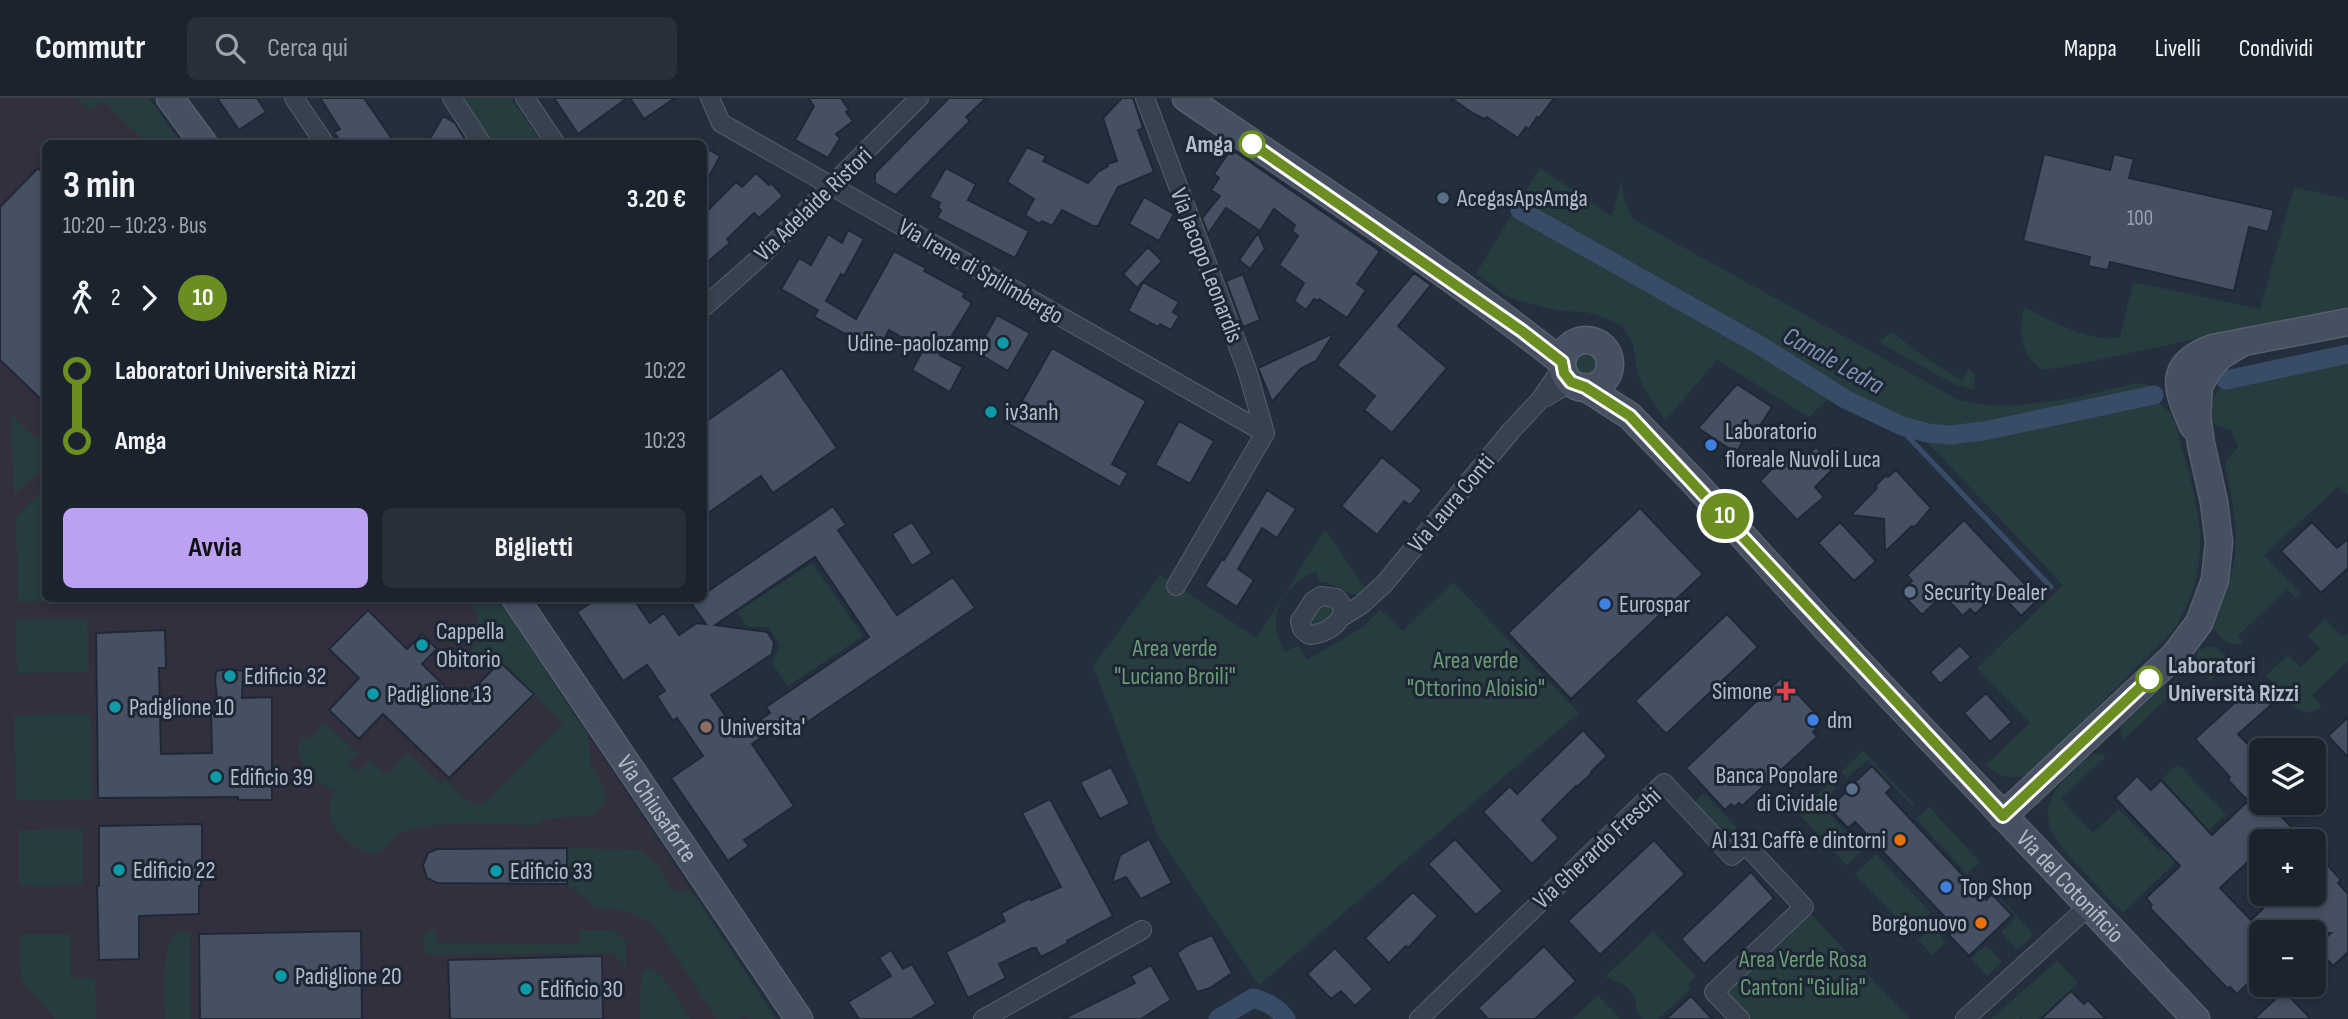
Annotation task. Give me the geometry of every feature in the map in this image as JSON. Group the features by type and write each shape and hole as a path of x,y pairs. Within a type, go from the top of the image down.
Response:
{"main road":[{"name":"Via del Cotonificio","path":"1186,98 1522,331 1570,375 1630,416 2196,1019"},
{"path":"175,101 201,140"},
{"path":"2003,816 2175,655 2200,623 2215,580 2219,542 2197,416 2199,386 2208,370 2220,356 2243,342 2348,322"},
{"name":"Via del Cotonificio","path":"1522,331 1580,341"},
{"path":"1580,341 1593,341 1604,348 1610,361 1609,368 1598,384 1570,375 1566,351 1580,341"},
{"name":"Via del Cotonificio","path":"1609,368 1630,416"},
{"name":"Via Chiusaforte","path":"519,602 799,1019"}],"street":[{"path":"294,98 322,140"},
{"path":"452,98 479,140"},
{"path":"525,98 553,140"},
{"name":"Via Irene di Spilimbergo","path":"710,98 721,122 1265,433"},
{"name":"Via Adelaide Ristori","path":"707,304 757,260 919,98"},
{"name":"Via Jacopo Leonardis","path":"1145,98 1247,370 1265,433"},
{"name":"Via Laura Conti","path":"1341,609 1361,605 1384,584 1511,431 1540,400 1570,375"},
{"path":"1176,586 1265,433"},
{"name":"Via Gherardo Freschi","path":"1419,1019 1664,783 1732,856 1745,844 1804,908 1714,992 1740,1019"},
{"path":"1965,1019 2089,906"},
{"path":"983,1019 1142,930"}],"shaded area":[{"path":"0,98 149,98 179,140 42,140 42,602 500,602 776,1019 0,1019"}],"green space":[{"path":"76,98 149,98 179,140 144,140 102,100 91,111"},
{"path":"458,98 511,98 540,140 487,140"},
{"path":"1540,168 1612,216 1622,180 1625,201 1634,220 1959,400 2003,405 2049,402 2138,383 2153,390 1996,425 1947,430 1905,421 1884,413 1840,388 1809,417 1717,360 1665,421 1643,386 1637,372 1633,343 1623,327 1609,319 1586,312 1560,311 1510,298 1476,274"},
{"path":"2294,187 2348,200 2348,307 2064,367 2042,370 2029,357 2021,334 2024,307 2084,334 2120,337 2133,282 2260,309"},
{"path":"1892,332 1962,381 1969,369 1975,375 1973,390 1953,384 1879,342"},
{"path":"1586,340 1601,346 1608,358 1608,371 1598,384 1567,378 1566,351 1574,343"},
{"path":"2348,362 2348,495 2339,486 2264,555 2301,594 2296,598 2287,589 2238,636 2243,643 2229,643 2210,625 2229,585 2233,566 2235,529 2225,467 2227,459 2238,448 2231,430 2214,425 2210,411 2214,397 2220,389"},
{"path":"2158,401 2171,414 2175,423 2200,528 2196,578 2187,604 2173,631 2035,769 2022,776 2009,778 1997,774 1986,765 2030,723 1977,668 2063,585 1923,438 1949,444 1968,443"},
{"path":"11,415 42,444 42,469 14,495"},
{"path":"42,490 42,602 18,602 16,517"},
{"path":"1325,529 1367,591 1355,595 1320,582 1316,571 1293,586 1285,595 1276,615 1276,627 1285,652 1298,645 1307,660 1365,626 1380,609 1403,631 1453,582 1579,713 1259,985 1158,836 1093,666 1160,575 1257,638"},
{"path":"812,563 863,636 788,686 772,663 780,645 768,627 748,627 737,612"},
{"path":"469,602 500,602 588,735 591,766 605,792 604,801 593,815 543,819 539,825 469,823 417,828 397,835 382,851 365,852 351,844 333,825 329,808 335,791 313,777 302,763 299,755 301,737 309,738 325,722 357,753 348,763 358,772 370,760 387,775 408,753 440,784 445,779 463,797 478,804 484,803 563,723 489,650 472,667 460,666 478,633 473,607"},
{"path":"1324,602 1335,608 1332,618 1312,628 1307,621"},
{"path":"87,619 88,672 17,673 16,620"},
{"path":"2325,619 2342,637 2348,632 2348,661 2312,695 2322,706 2305,712 2290,702 2266,675 2288,655 2301,667 2320,649 2308,636"},
{"path":"2208,646 2216,647 2232,661 2210,681 2195,663 2198,651"},
{"path":"2176,681 2182,684 2123,740 2120,731 2124,723 2168,683"},
{"path":"91,714 92,799 16,800 14,715"},
{"path":"1863,751 1914,803 1912,806 1867,760 1847,778 1841,772"},
{"path":"2094,754 2106,756 2061,799 2093,833 2119,809 2160,851 2196,815 2162,779 2178,764 2226,814 2123,913 2061,847 2049,824 2050,801 2057,788 2081,763"},
{"path":"1831,782 1837,788 1820,804 1863,850 1847,865 1798,813"},
{"path":"1704,793 1741,832 1728,846 1690,806"},
{"path":"1929,807 1980,862 1967,874 1916,819"},
{"path":"83,829 83,885 19,886 19,830"},
{"path":"567,848 640,850 653,859 673,890 693,893 776,1019 749,1019 746,1015 738,1019 717,1019 651,923 626,911 595,907 567,884"},
{"path":"1876,854 1930,912 1909,931 1855,874"},
{"path":"1983,879 2034,935 2017,950 2001,932 2016,918 1981,881"},
{"name":"Area Verde Rosa Cantoni \"Giulia\"","path":"1804,907 1910,1019 1740,1019 1714,992"},
{"path":"1934,925 1945,943 1932,955 1918,940"},
{"path":"436,930 437,943 580,944 580,930 613,930 626,941 626,967 613,953 431,955 425,952 423,942 425,934"},
{"path":"1653,931 1696,976 1688,985 1691,989 1658,1019 1643,1019 1637,1013 1632,993 1618,982 1605,977"},
{"path":"190,932 191,1019 165,1019 164,974 170,942 174,933"},
{"path":"20,934 71,934 71,977 95,978 96,1019 55,1019 21,980"},
{"path":"1986,945 2002,962 1987,976 1971,958"},
{"path":"2057,961 2078,983 2039,1019 1991,1019"},
{"path":"647,968 659,974 665,981 690,1019 640,1019 641,975"},
{"path":"1598,995 1620,1019 1573,1019"}],"building":[{"path":"217,98 257,98 266,112 239,130"},
{"path":"320,98 364,98 392,139 339,140 334,132 340,129"},
{"path":"554,98 627,98 578,134"},
{"path":"630,98 675,98 644,119"},
{"path":"808,98 841,98 853,121 836,134 840,138 828,158 795,140 814,106"},
{"path":"949,98 986,98 966,117 970,121 896,195 875,183 875,173"},
{"path":"1122,98 1133,98 1143,128 1138,130 1154,172 1118,187 1098,226 1062,210 1052,226 1042,221 1040,224 1025,215 1034,199 1007,182 1027,147 1046,156 1043,161 1088,183 1108,166 1107,164 1117,161 1103,118"},
{"path":"1451,98 1554,98 1539,118 1537,117 1529,129 1526,127 1518,138 1487,117 1485,119 1474,114"},
{"path":"443,116 455,123 466,140 429,140"},
{"path":"707,149 720,156 707,180"},
{"path":"1231,149 1380,251 1357,284 1366,290 1347,318 1319,299 1314,299 1306,310 1294,301 1304,283 1279,265 1298,236 1292,231 1295,225 1274,209 1260,231 1226,208 1208,234 1202,218 1220,196 1211,190 1219,178 1214,174"},
{"path":"2044,154 2110,170 2114,154 2134,159 2129,178 2274,210 2268,232 2249,227 2234,291 2110,262 2108,270 2088,266 2090,257 2023,241"},
{"path":"38,168 42,172 42,400 0,360 0,207"},
{"path":"946,168 976,184 968,200 1029,231 1015,258 937,218 941,210 938,208 940,203 929,197"},
{"path":"756,173 769,185 771,183 783,196 759,218 754,213 727,239 730,243 707,262 707,211 736,182 742,187"},
{"path":"1144,197 1174,214 1159,241 1129,224"},
{"path":"848,230 864,239 844,276 841,274 826,301 856,319 894,251 965,293 963,297 972,303 940,355 963,367 950,392 912,370 923,350 889,330 878,352 814,317 818,310 781,289 799,258 811,265 828,234 842,243"},
{"path":"1258,233 1265,249 1250,269 1239,260"},
{"path":"1148,247 1162,261 1137,288 1123,274"},
{"path":"1414,273 1431,285 1398,326 1447,368 1392,433 1364,410 1375,396 1337,365"},
{"path":"1243,274 1260,320 1243,327 1226,281"},
{"path":"1143,282 1179,302 1173,312 1179,316 1171,330 1160,324 1158,327 1128,311"},
{"name":"Udine-paolozamp","path":"997,315 1030,333 1008,371 976,352"},
{"path":"1334,333 1316,361 1300,369 1272,402 1258,368"},
{"path":"1052,348 1146,401 1112,464 1128,473 1120,487 1009,424"},
{"path":"782,368 837,448 773,493 761,476 707,514 707,421"},
{"path":"1737,384 1772,407 1752,438 1747,434 1736,453 1698,428"},
{"path":"1179,421 1214,441 1190,484 1155,465"},
{"path":"1816,447 1835,467 1815,487 1824,497 1797,520 1760,481 1786,454 1797,465"},
{"path":"1382,457 1422,490 1410,505 1404,501 1377,535 1341,506"},
{"path":"1896,470 1931,508 1914,528 1912,526 1885,552 1884,519 1851,515 1886,475 1888,477"},
{"path":"1267,490 1296,509 1277,538 1262,528 1238,569 1254,580 1237,607 1205,586"},
{"path":"833,506 846,525 838,530 897,615 953,577 975,608 781,740 774,729 752,744 794,806 744,840 749,846 728,861 671,778 703,756 677,718 673,721 657,696 665,691 647,665 623,681 577,612 592,602 636,602 650,623 664,613 679,635 697,623 706,624 691,603 707,602 707,592","holes":["815,557 869,637 766,707 770,713 738,734 711,695 772,654 774,642 767,632 715,625"]},
{"name":"Eurospar","path":"1640,508 1703,574 1571,699 1508,633"},
{"path":"1964,520 2039,599 2021,616 1999,592 1975,614 1970,609 1963,616 1943,595 1922,615 1901,593 1912,581 1907,575"},
{"path":"912,522 932,553 912,566 892,534"},
{"path":"1840,522 1876,561 1854,581 1818,543"},
{"path":"2312,522 2337,548 2348,539 2348,568 2321,593 2281,551"},
{"path":"368,610 407,649 422,634 437,649 422,664 461,702 500,662 534,694 449,778 383,714 359,739 329,710 359,678 329,649"},
{"path":"1727,614 1758,647 1666,734 1635,701"},
{"path":"165,630 166,668 159,668 161,754 212,753 211,713 219,713 216,671 243,671 242,698 272,697 272,800 238,800 238,797 98,798 96,633"},
{"path":"1960,645 1971,657 1940,684 1930,672"},
{"path":"1782,677 1821,719 1813,732 1817,737 1742,806 1739,803 1735,807 1731,804 1725,810 1686,768"},
{"path":"2253,686 2271,705 2238,734 2249,745 2249,815 2280,815 2293,829 2249,829 2249,861 2220,888 2251,920 2249,982 2237,994 2230,987 2228,989 2150,908 2152,905 2146,898 2180,866 2115,798 2137,776 2151,790 2161,780 2212,835 2248,801 2195,739"},
{"path":"1986,693 2012,722 1990,742 1964,713"},
{"path":"2348,717 2348,757 2328,736"},
{"path":"1583,730 1607,756 1542,820 1559,838 1532,864 1483,812 1510,786 1517,794"},
{"path":"1872,766 1892,787 1886,793 1986,900 1992,894 2012,915 1969,956 1949,935 1956,929 1855,822 1848,828 1829,808 1844,794 1848,785"},
{"path":"1111,767 1130,804 1100,819 1080,782"},
{"path":"1050,799 1113,916 1041,957 1036,948 1032,948 999,964 1006,978 968,998 946,952 1005,921 1001,913 1030,898 1031,900 1061,887 1022,813"},
{"path":"202,824 199,914 139,916 139,959 99,960 99,826"},
{"path":"1149,839 1172,883 1141,899 1126,877 1112,883 1120,855"},
{"path":"1455,839 1503,891 1476,915 1428,864"},
{"path":"1654,840 1685,874 1600,955 1568,921"},
{"name":"Edificio 33","path":"567,848 567,884 437,883 427,878 423,865 428,853 437,849"},
{"path":"2326,863 2341,880 2338,883 2348,894 2348,952 2333,966 2326,958 2326,938 2331,933 2326,933 2326,920 2251,920 2266,906 2326,906"},
{"path":"1751,872 1774,898 1704,964 1681,939"},
{"path":"1413,892 1438,916 1408,948 1406,946 1389,963 1365,938"},
{"name":"Padiglione 20","path":"361,931 362,1019 200,1019 199,934"},
{"path":"1212,935 1232,973 1210,988 1197,992 1177,953"},
{"path":"1544,946 1576,981 1535,1019 1488,1019 1478,1008"},
{"path":"1335,948 1373,989 1355,1006 1341,991 1331,999 1307,974"},
{"path":"891,950 903,969 912,964 936,1004 911,1019 859,1019 848,1002 891,976 879,958"},
{"name":"Edificio 30","path":"602,956 603,1019 450,1019 448,960"},
{"path":"1151,965 1171,1000 1141,1019 1063,1019 1135,983 1131,976"},
{"path":"2071,991 2084,1004 2088,1000 2106,1019 2041,1019"},
{"path":"1691,996 1712,1019 1666,1019"},
{"path":"2278,997 2290,997 2311,1019 2254,1019"}],"waterway":[{"name":"Canale Ledra","path":"1520,210 1761,346 1845,399 1902,426 1950,435 1984,431 2154,395"},
{"name":"Canale Ledra","path":"2226,380 2348,354"},
{"path":"1895,423 2051,587"},
{"path":"1218,1019 1253,998 1279,1011 1286,1019"}],"bus line":[{"name":"10","path":"1252,144 1522,331 1562,362 1564,373 1571,382 1585,387 1630,416 2003,816 2149,679"}],"place":[{"name":"Amga","path":"1252,144"},
{"name":"AcegasApsAmga","path":"1443,198"},
{"name":"Udine-paolozamp","path":"1003,343"},
{"name":"iv3anh","path":"991,412"},
{"name":"Laboratorio floreale Nuvoli Luca","path":"1711,445"},
{"name":"Security Dealer","path":"1910,592"},
{"name":"Eurospar","path":"1605,604"},
{"name":"Cappella Obitorio","path":"422,645"},
{"name":"Edificio 32","path":"230,676"},
{"name":"Laboratori Università Rizzi","path":"2149,679"},
{"name":"Simone","path":"1786,691"},
{"name":"Padiglione 13","path":"373,694"},
{"name":"Padiglione 10","path":"115,707"},
{"name":"dm","path":"1813,720"},
{"name":"Universita'","path":"706,727"},
{"name":"Edificio 39","path":"216,777"},
{"name":"Banca Popolare di Cividale","path":"1852,789"},
{"name":"Al 131 Caffè e dintorni","path":"1900,840"},
{"name":"Edificio 22","path":"119,870"},
{"name":"Edificio 33","path":"496,871"},
{"name":"Top Shop","path":"1946,887"},
{"name":"Borgonuovo","path":"1981,923"},
{"name":"Padiglione 20","path":"281,976"},
{"name":"Edificio 30","path":"526,989"}],"park label":[{"name":"Area verde \"Luciano Broili\"","path":"1175,662"},
{"name":"Area verde \"Ottorino Aloisio\"","path":"1476,674"}]}
